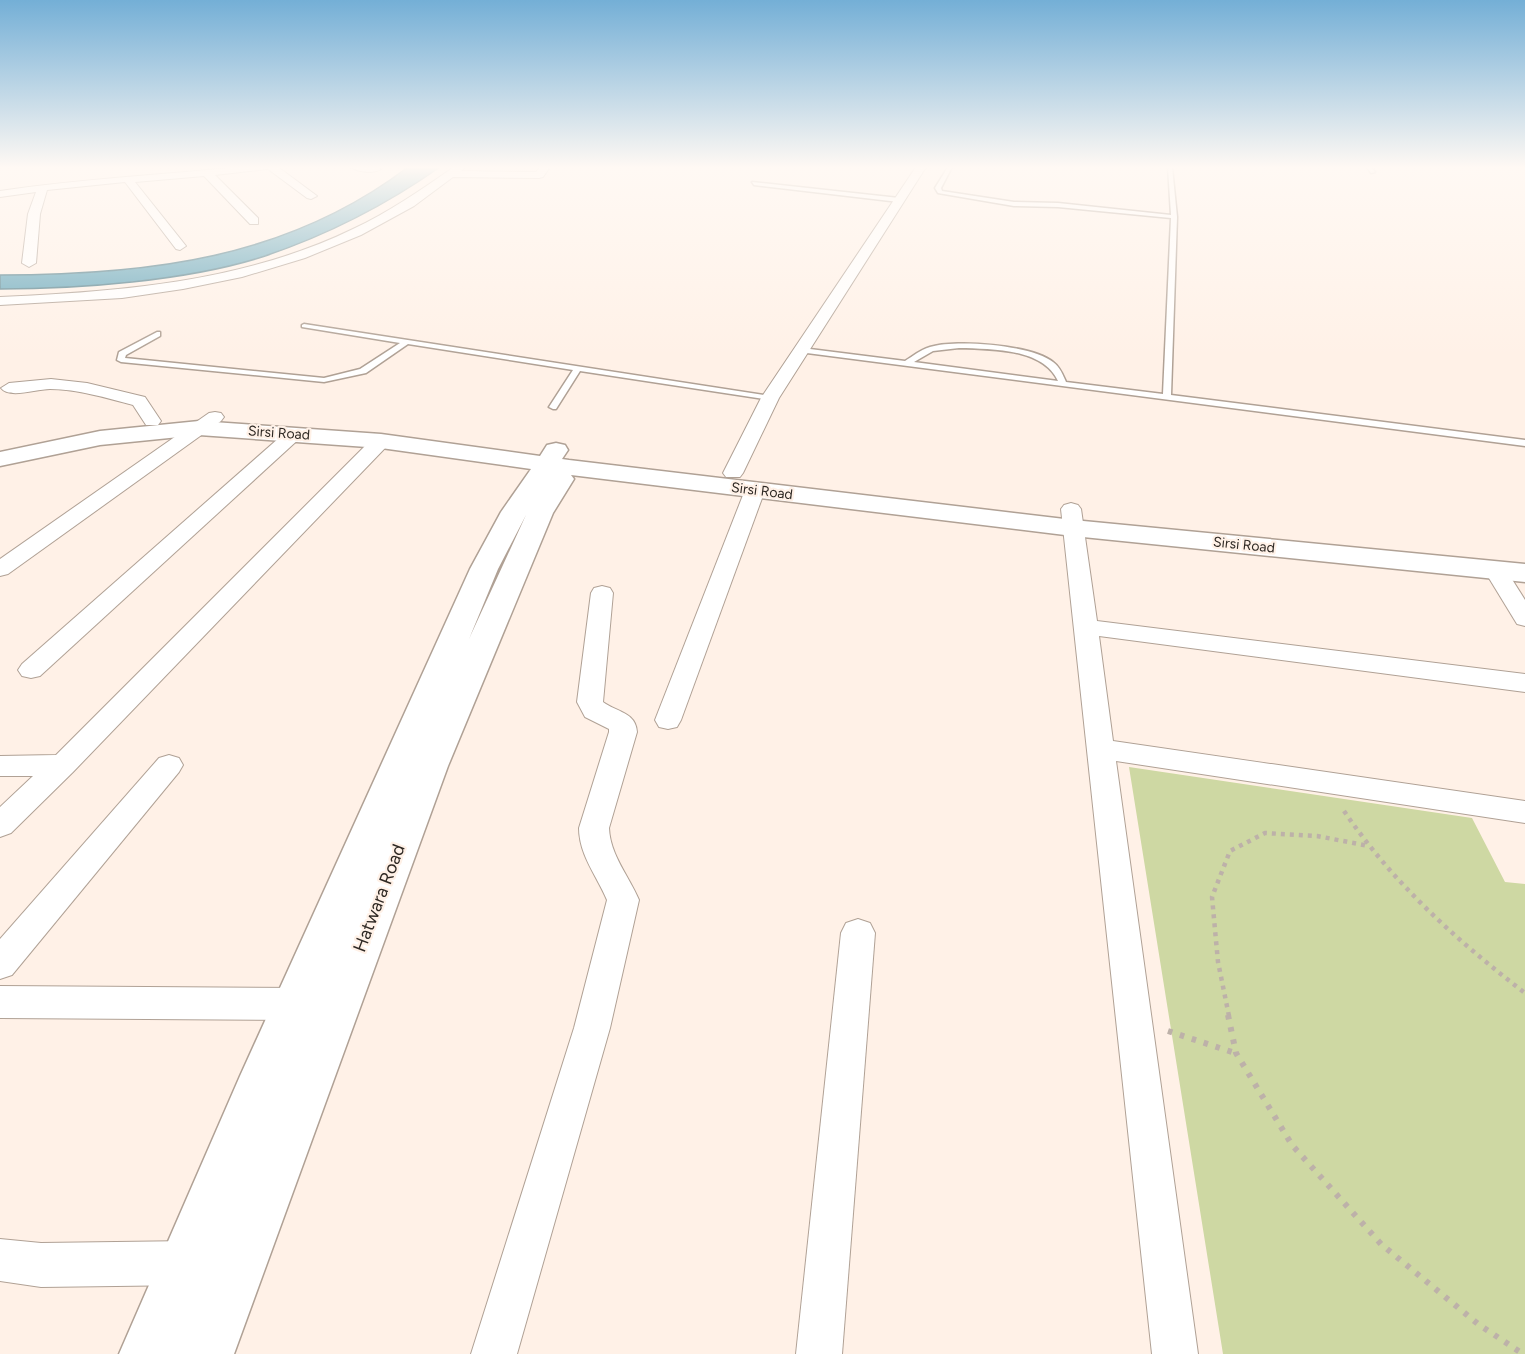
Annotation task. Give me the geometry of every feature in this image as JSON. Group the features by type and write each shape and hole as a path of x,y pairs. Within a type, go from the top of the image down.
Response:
{"street":[{"path":"29,263 32,230"},
{"path":"168,230 180,246"},
{"path":"0,301 77,299 223,279 289,261 362,230"},
{"path":"733,473 770,398 879,230"},
{"path":"9,388 51,384 87,388 139,401 152,421"},
{"name":"Sirsi Road","path":"0,450 42,439 152,421 307,423 562,458 755,490 1525,554"},
{"path":"0,569 207,423"},
{"name":"Sirsi Road","path":"0,459 100,438 207,423 294,434 733,473 1072,518 1525,573"},
{"path":"31,670 294,434"},
{"path":"0,825 63,765 381,441"},
{"name":"Hatwara Road","path":"204,1354 339,1003 407,783 540,513 562,458"},
{"path":"668,720 755,490"},
{"path":"1072,518 1175,1354"},
{"path":"1495,570 1525,619"},
{"path":"494,1354 592,1028 623,900 617,883 593,840 623,732 622,724 594,710 591,702 602,593"},
{"path":"1085,627 1525,683"},
{"path":"1100,749 1525,812"},
{"path":"0,766 63,765"},
{"path":"0,964 169,765"},
{"path":"149,1354 295,1005 407,783"},
{"path":"819,1354 858,933"},
{"path":"0,1002 295,1005 339,1003"},
{"path":"0,1260 41,1265 186,1264 239,1258"}],"lane":[{"path":"1167,398 1173,230"},
{"path":"304,326 770,398"},
{"path":"157,334 122,354 121,360 324,380 363,372 407,342"},
{"path":"906,364 925,351 943,346 1024,354 1046,361 1058,371 1064,385"},
{"path":"802,350 1525,443"},
{"path":"553,407 578,368"}],"path":[{"path":"1327,782 1368,846 1412,898 1525,993"},
{"path":"1368,846 1317,836 1265,833 1230,851 1212,897 1218,962 1236,1053 1292,1145 1381,1244 1478,1324 1523,1354"},
{"path":"1134,1020 1236,1053"}],"green space":[{"path":"1129,767 1472,818 1505,882 1525,884 1525,1354 1223,1354"}],"water":[{"path":"295,230 329,230 262,257 167,278 97,285 0,289 0,275 109,271 162,265 214,256 264,242"}]}
